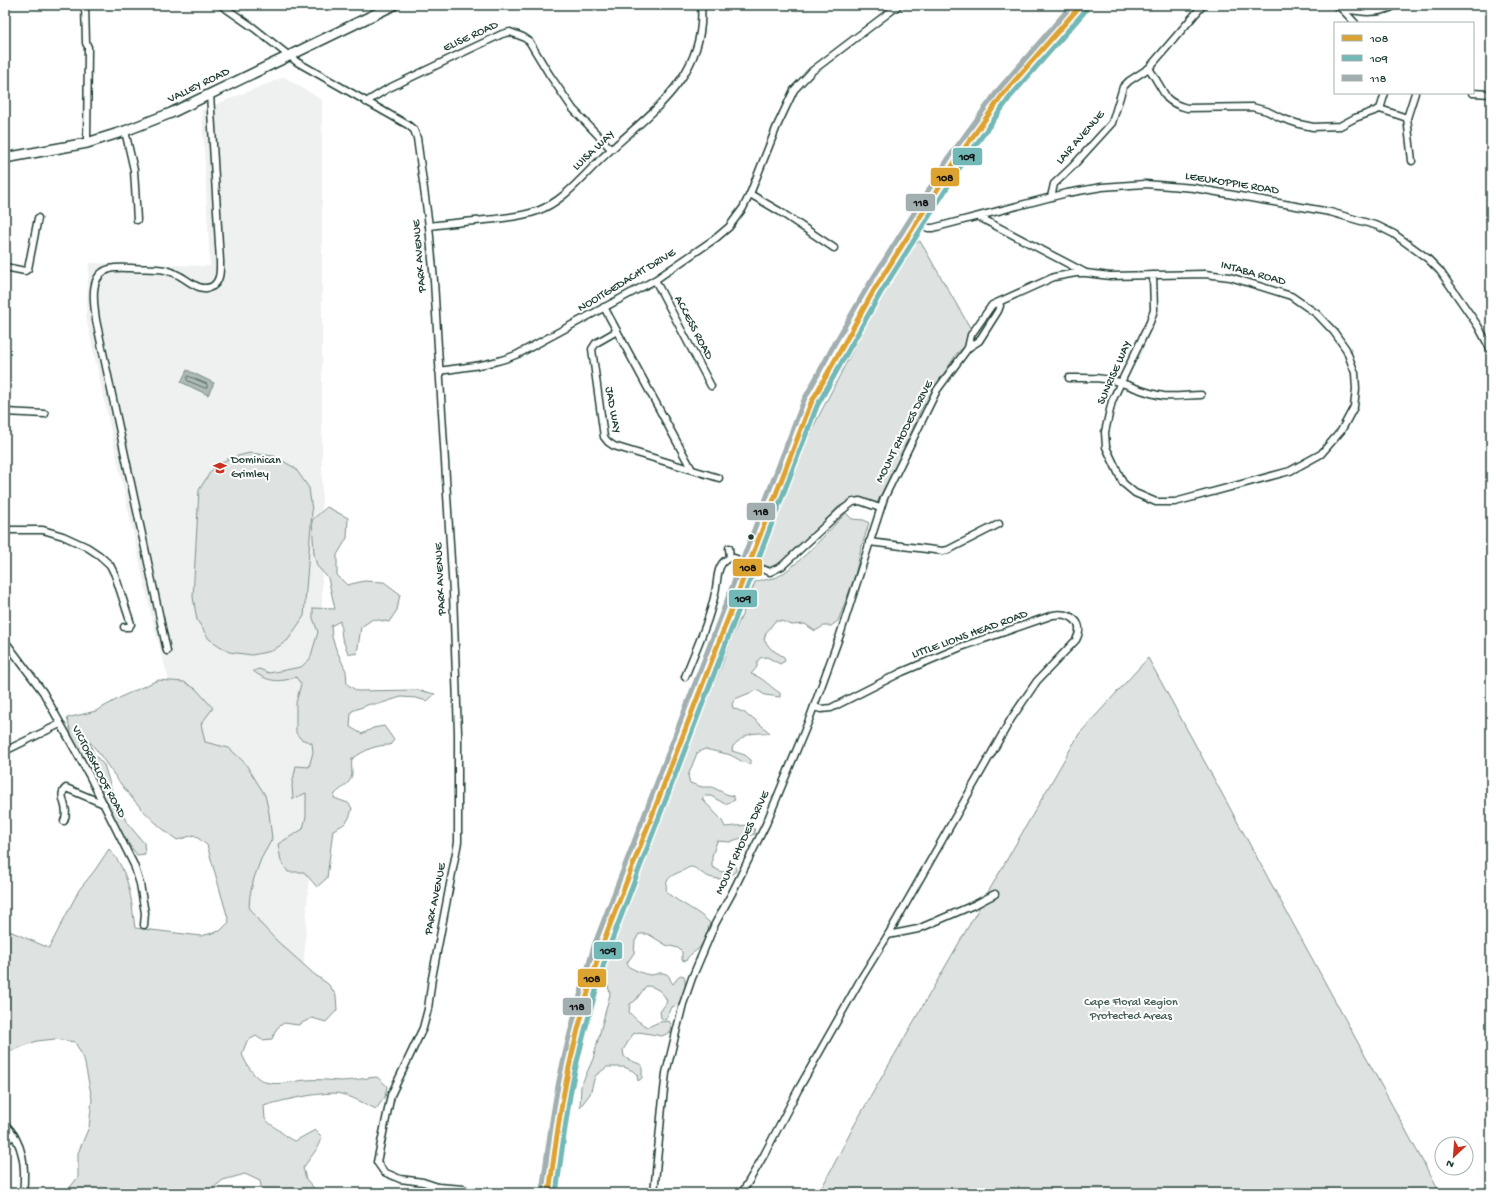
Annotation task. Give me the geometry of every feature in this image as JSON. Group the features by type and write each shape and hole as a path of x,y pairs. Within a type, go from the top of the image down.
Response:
{"main road":[{"path":"550,1193 561,1108 572,1052 584,1002 601,948 810,403 836,354 933,194 994,106 1029,63 1081,5"}],"street":[{"path":"85,5 86,43 88,47 87,142"},
{"name":"PARK AVENUE","path":"221,5 249,24 297,62 408,125 415,133 430,226 453,593 458,733 458,842 432,978 426,1020 392,1095 377,1162 384,1172 400,1179 423,1182 438,1187 464,1189"},
{"name":"VALLEY ROAD","path":"5,158 87,142 125,131 172,113 394,5"},
{"name":"LUISA WAY","path":"430,226 520,216 536,212 557,201 611,149 666,100 686,73 699,37 702,17 701,5"},
{"name":"NOOITGEDACHT DRIVE","path":"439,371 505,360 579,322 655,280 716,238 729,227 743,208 777,126 794,90 812,71 899,5"},
{"name":"LAIR AVENUE","path":"1051,197 1054,184 1072,167 1112,122 1123,87 1129,81 1149,68 1204,5"},
{"path":"1335,5 1358,12 1377,12 1396,5"},
{"path":"1342,8 1354,22"},
{"name":"ELISE ROAD","path":"366,102 388,89 459,54 502,34 510,32 529,41 573,109 611,149"},
{"path":"1149,68 1167,98 1175,104 1187,108 1252,107 1267,111 1299,124 1327,128 1340,126 1355,118 1380,109 1407,118"},
{"path":"1474,93 1491,94"},
{"path":"167,651 97,328 94,291 99,275 110,269 165,270 179,275 194,285 202,288 210,287 215,284 219,278 220,261 210,94"},
{"path":"1380,109 1385,94"},
{"path":"1412,161 1407,118 1415,94"},
{"path":"125,131 134,170 137,220"},
{"name":"LEEUKOPPIE ROAD","path":"915,222 928,228 933,228 1051,197 1102,187 1145,184 1174,186 1330,212 1378,226 1394,234 1435,265 1478,326 1491,350"},
{"path":"750,194 785,215 834,248"},
{"name":"INTABA ROAD","path":"979,217 1086,273"},
{"path":"5,267 25,272 28,269 38,218"},
{"name":"INTABA ROAD","path":"968,348 971,335 992,305 1054,277 1086,273 1110,276 1205,274 1230,277 1292,296 1317,314 1334,332 1346,349 1355,373 1356,389 1354,407 1341,431 1321,454 1290,471 1231,486"},
{"name":"SUNRISE WAY","path":"1153,275 1154,310 1150,322 1112,401 1105,432 1106,447 1123,483 1135,493 1156,502 1175,502 1231,486"},
{"name":"ACCESS ROAD","path":"655,280 711,386"},
{"path":"968,348 979,341 998,311 1000,306 999,302"},
{"path":"604,307 691,468"},
{"name":"JAD WAY","path":"617,331 596,343 592,349 604,437 614,446 691,468 719,478"},
{"name":"MOUNT RHODES DRIVE","path":"654,1193 666,1073 683,1004 701,954 766,824 814,707 838,641 880,508 937,390 968,348"},
{"path":"1069,378 1106,379 1146,393 1164,396 1201,395"},
{"path":"5,412 45,414"},
{"path":"685,677 714,598 719,571 723,562 730,558 749,563 770,572 782,566 840,511 853,502 860,501 880,508"},
{"path":"869,542 943,551 948,550 999,524"},
{"path":"5,530 43,530 63,536 87,547 99,555 110,566 117,580 131,624 129,627 124,628"},
{"path":"729,548 730,558"},
{"name":"LITTLE LIONS HEAD ROAD","path":"814,707 821,709 831,708 902,672 961,647 1054,616 1062,614 1069,615 1074,619 1079,627 1078,635 1037,681 1011,719 888,935"},
{"name":"VICTORSKLOOF ROAD","path":"5,641 40,687 104,804 136,870 145,913 144,925"},
{"path":"5,751 60,724"},
{"path":"64,820 67,810 62,796 63,790 66,788 104,804"},
{"path":"742,1193 764,1156 802,1083 862,977 888,935 918,929 976,904 995,894"},
{"path":"5,1124 14,1135 23,1157 23,1193"},
{"path":"5,1142 14,1135"}],"shaded area":[{"name":"Dominican Grimley","path":"284,77 322,100 322,654 302,994 233,916 152,619 86,317 89,263 210,266 202,110"}],"green space":[{"path":"920,241 976,338 957,353 921,410 877,503 855,498 838,507 814,533 783,562 772,568 762,565 762,556 809,435 874,309 914,245"},
{"path":"250,453 274,456 295,468 309,488 312,511 304,616 288,640 272,651 252,655 229,652 209,639 197,620 193,597 199,490 211,471 229,458"},
{"path":"327,507 348,518 347,538 337,555 337,575 347,585 364,581 384,582 400,594 397,610 389,622 373,619 361,627 357,654 348,653 342,638 340,621 331,626 332,637 336,649 346,671 347,684 357,691 418,690 435,694 427,701 416,698 401,697 379,704 370,704 352,711 350,727 362,734 373,728 384,726 394,740 390,745 370,749 352,759 351,778 348,783 335,794 334,798 348,803 352,808 351,813 346,822 333,830 327,878 317,887 304,872 288,872 281,861 278,844 303,829 306,816 306,793 293,799 292,785 296,766 309,767 313,752 312,743 301,739 296,733 296,703 301,684 296,677 279,681 258,675 253,671 259,669 269,673 301,667 310,659 318,632 313,618 313,608 335,609 328,578 317,566 314,554 312,520"},
{"path":"846,513 852,519 864,520 869,523 854,579 838,621 831,626 824,626 815,631 805,624 792,625 781,621 775,621 766,633 764,640 771,649 784,657 785,661 780,664 767,657 760,658 757,662 757,667 751,674 763,680 780,693 780,697 765,695 757,690 735,699 732,704 733,708 753,718 770,733 750,734 742,738 733,746 732,751 745,755 751,760 751,764 727,754 705,749 697,753 688,776 690,783 702,787 712,787 733,796 735,800 725,804 711,796 705,796 702,799 721,819 725,827 747,825 754,828 755,834 730,842 717,841 712,856 712,867 722,872 727,871 730,865 736,865 736,871 729,877 722,879 711,878 694,868 689,867 671,876 667,881 667,893 701,915 710,923 702,944 697,950 689,955 686,961 682,960 682,952 678,948 666,945 648,934 639,934 635,941 634,953 627,963 629,967 650,975 664,973 673,984 680,975 684,976 684,994 680,1002 672,1007 665,1020 661,1018 660,1012 667,1002 662,993 656,989 646,986 635,1001 630,1004 629,1012 640,1022 648,1027 659,1022 669,1021 672,1026 671,1032 662,1036 639,1032 633,1034 623,1050 624,1056 627,1059 642,1065 642,1078 638,1081 637,1075 633,1071 624,1067 607,1067 595,1076 590,1094 580,1107 581,1086 593,1059 610,994 604,968 631,892 682,761 755,582 776,578 788,570 797,563"},
{"name":"Cape Floral Region Protected Areas","path":"1148,658 1440,1193 819,1193 856,1122 1079,734"},
{"path":"158,680 184,682 196,689 213,708 201,724 205,742 229,748 245,763 265,795 272,839 261,859 254,878 249,907 261,924 276,940 314,974 328,984 336,995 337,1010 326,1022 312,1018 298,1025 284,1023 277,1028 272,1039 262,1040 256,1036 247,1041 242,1054 246,1062 257,1077 270,1083 310,1080 345,1081 377,1077 387,1086 385,1097 376,1109 350,1097 335,1093 325,1093 280,1101 264,1106 265,1119 291,1139 295,1141 315,1130 322,1137 316,1150 303,1168 306,1179 318,1193 262,1193 260,1181 245,1174 223,1180 207,1193 55,1193 68,1190 78,1177 78,1153 89,1127 92,1099 84,1059 75,1042 55,1039 37,1041 5,1053 5,929 49,948 79,890 109,849 116,858 125,876 131,896 135,928 201,936 220,931 229,922 207,845 194,835 177,840 160,826 143,811 128,794 89,741 94,754 104,765 116,803 128,824 144,843 145,854 137,855 120,832 102,794 79,754 72,736 67,718 96,711 125,695"}],"water":[{"path":"187,370 214,383 208,395 181,382"}],"transit line":[{"name":"118","path":"542,1192 553,1112 562,1068 574,1015 594,946 804,400 868,286 950,156 999,89 1072,5"},
{"name":"108","path":"549,1193 560,1113 572,1052 601,948 811,403 874,290 956,160 1004,93 1081,5"},
{"name":"109","path":"556,1193 571,1090 588,1020 608,950 817,406 880,294 962,164 1010,97 1086,10"}],"place":[{"name":"Dominican Grimley","path":"220,468"}]}
